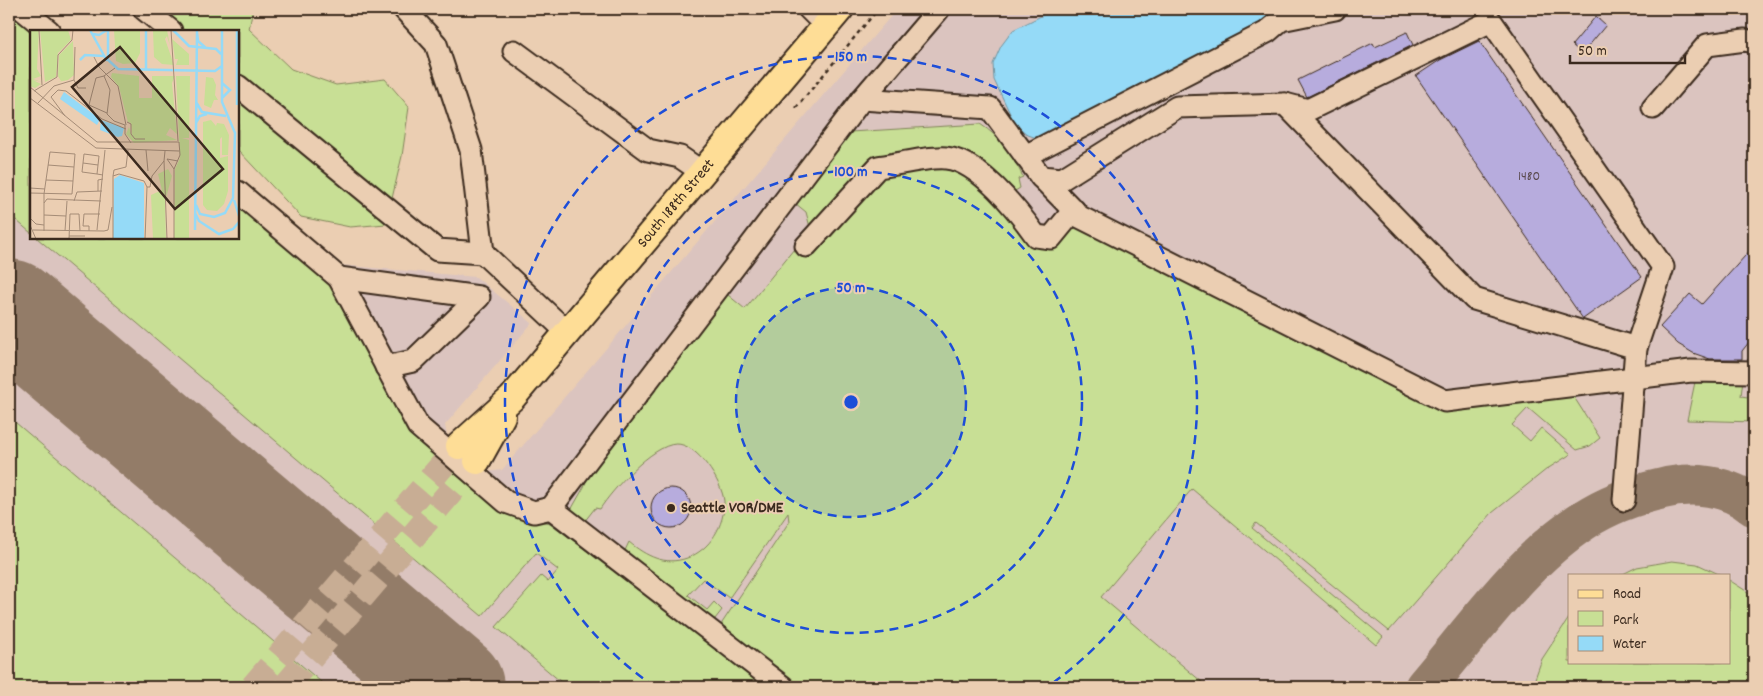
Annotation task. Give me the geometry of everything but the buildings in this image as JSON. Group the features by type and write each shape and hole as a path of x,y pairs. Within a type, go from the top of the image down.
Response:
{"main road":[{"name":"South 188th Street","path":"468,454 512,398 702,172 825,14"}],"lane":[{"path":"22,9 48,30"},
{"path":"144,9 170,30"},
{"path":"404,9 436,44 471,150 483,253"},
{"path":"239,193 339,278 418,426 506,502 534,512 551,508 862,99 939,9"},
{"path":"1025,156 1267,32 1281,20 1334,9"},
{"path":"1041,177 1062,179 1177,107 1285,104 1308,110 1491,21 1663,267 1636,348 1624,500"},
{"path":"1653,108 1707,44 1745,40 1754,42"},
{"path":"514,51 648,150 680,157 702,172"},
{"path":"239,87 437,250 483,253 568,333"},
{"path":"862,99 990,108 1041,177 1080,217 1446,401 1691,371 1754,372"},
{"path":"1285,104 1474,299 1636,348"},
{"path":"806,246 878,167 946,158 967,165 1010,201 1036,236 1051,238 1074,210"},
{"path":"339,278 479,297 413,360 386,367"},
{"path":"551,508 783,687"}],"path":[{"path":"796,108 878,9"}],"shaded area":[{"path":"9,9 35,9 61,30 30,30 30,239 239,239 239,180 340,265 476,277 532,323 445,425 447,436 486,472 502,470 897,9 1754,9 1754,687 9,687"}],"green space":[{"path":"9,9 34,30 30,30 30,232 9,214"},
{"path":"147,9 253,9 249,29 291,69 336,85 385,79 409,107 402,156 386,224 350,227 301,217 239,151 239,30 157,30"},
{"path":"980,124 1006,147 1023,177 1018,179 1020,188 1015,191 1013,198 989,176 905,157 811,231 806,212 790,199 850,132"},
{"path":"925,163 962,168 1025,231 1070,223 1082,231 1427,401 1572,394 1600,438 1590,446 1577,450 1528,408 1512,425 1530,441 1541,428 1571,454 1547,469 1492,513 1389,631 1256,523 1252,528 1383,637 1376,645 1192,489 1101,597 1208,687 795,687 721,631 722,623 789,522 788,513 729,598 703,579 688,595 707,610 714,602 722,610 715,619 708,622 622,557 629,542 642,552 656,558 671,561 679,560 687,558 703,549 714,536 724,510 722,493 719,484 707,465 692,450 684,445 676,444 666,446 656,452 623,480 600,509 595,508 584,522 571,510 584,487 592,465 722,290 745,309 794,249 804,256 873,175"},
{"path":"239,204 334,285 399,411 523,517 550,523 767,687 567,687 496,627 541,576 548,582 558,570 536,553 482,616 38,239 239,239"},
{"path":"1743,379 1741,396 1754,398 1754,422 1687,420 1695,382"},
{"path":"9,417 327,687 9,687"},
{"path":"1672,561 1697,564 1719,574 1623,574 1637,567"},
{"path":"1730,581 1754,596 1754,687 1532,687 1542,659 1568,620 1568,664 1730,664"}],"water":[{"path":"1055,9 1275,9 1276,12 1269,19 1048,142 1028,135 1015,124 994,80 993,64 1001,46 1013,30"}],"taxiway":[{"path":"1425,687 1499,598 1540,555 1561,536 1611,505 1661,489 1697,485 1722,489 1733,493 1754,506"}],"runway":[{"path":"9,311 452,687"}],"tunnel":[{"path":"253,687 459,446"},
{"path":"285,687 477,461"}],"place":[{"name":"Seattle VOR/DME","path":"671,508"}]}
